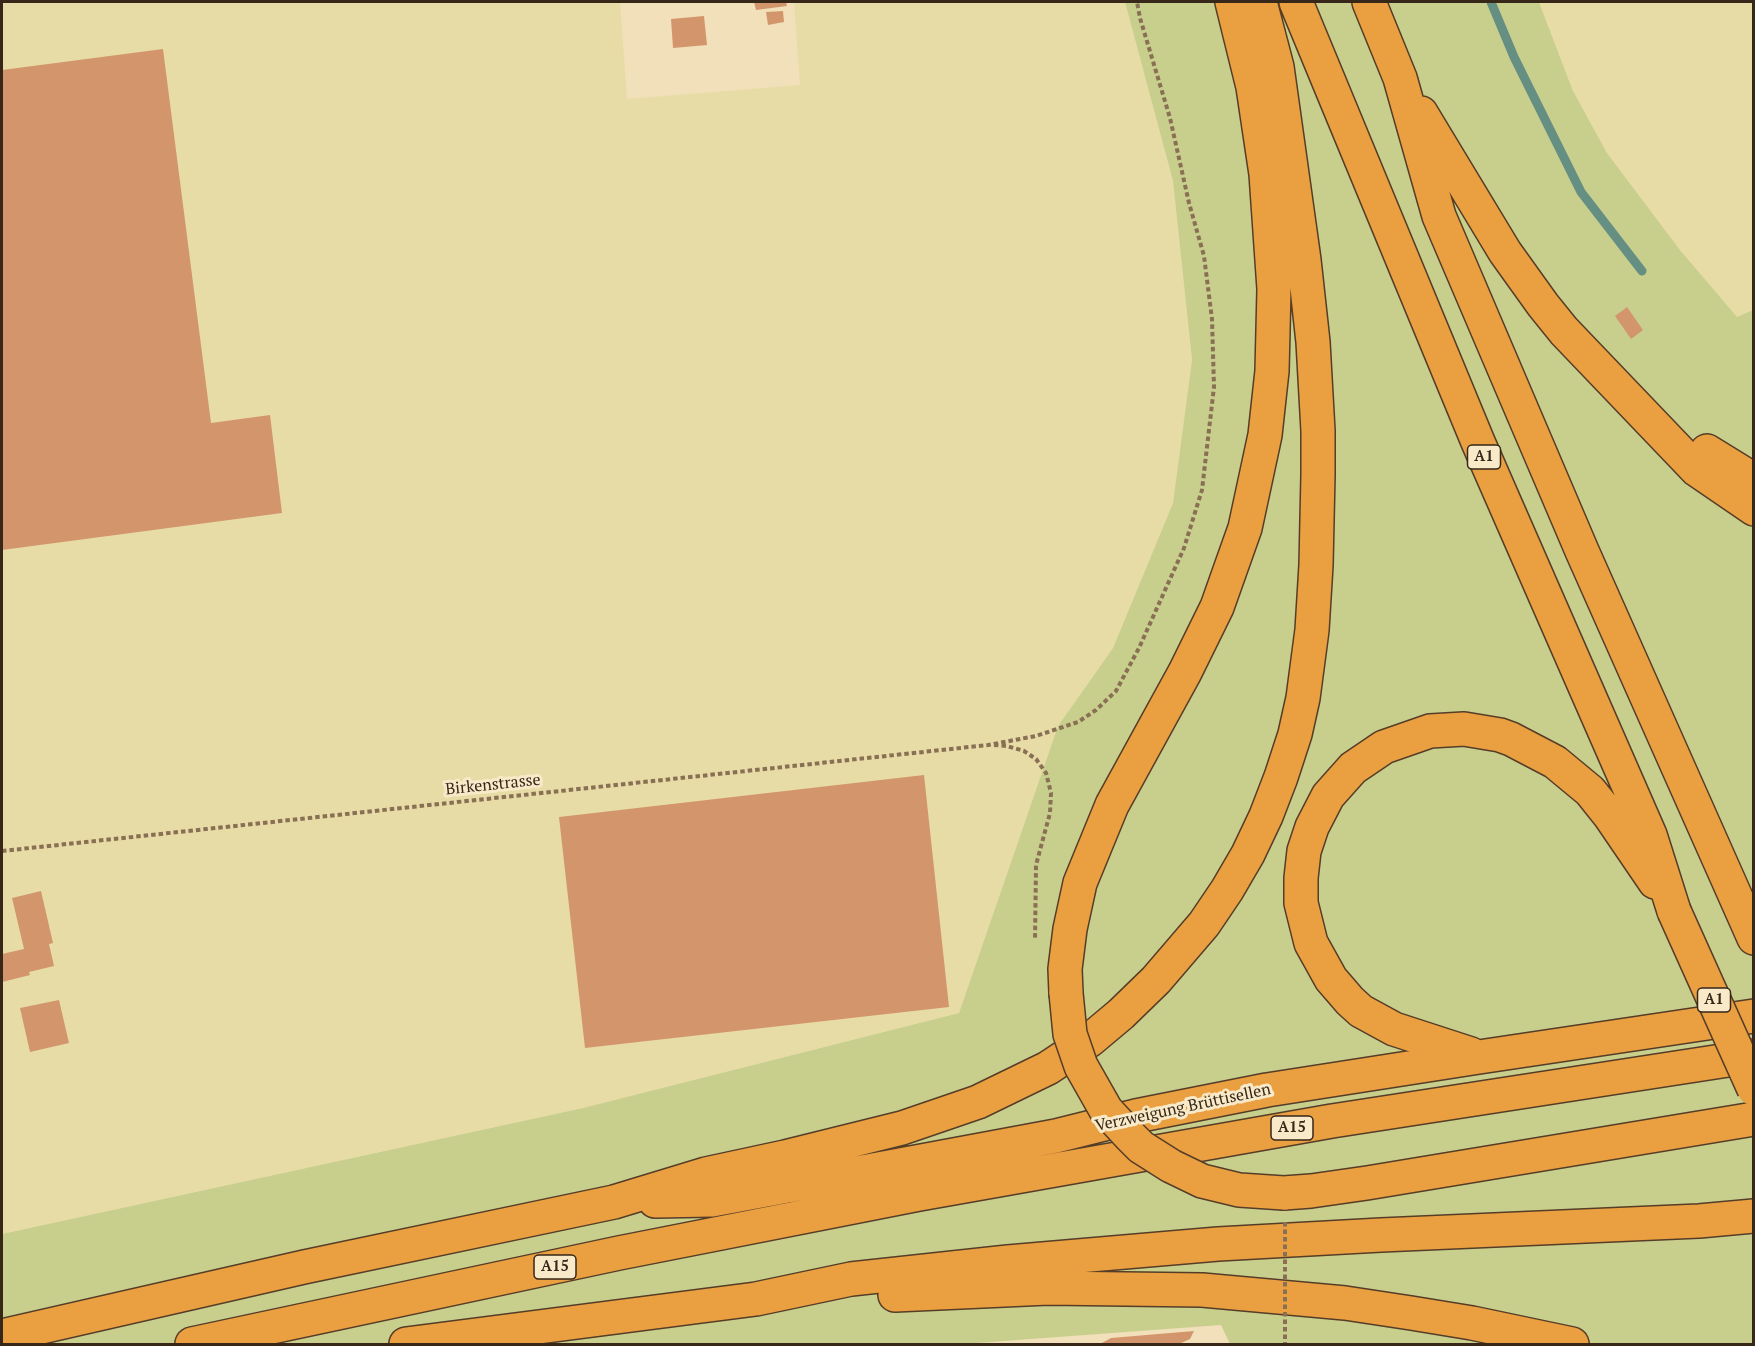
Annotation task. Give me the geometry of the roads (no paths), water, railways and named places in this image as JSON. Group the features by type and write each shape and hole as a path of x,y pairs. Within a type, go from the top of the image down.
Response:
{"highway":[{"path":"1232,2 1254,98 1266,174 1274,289 1272,370 1265,435 1245,528 1217,607 1185,672 1112,805 1080,883 1070,929 1065,969 1070,1034 1081,1066 1106,1110 1141,1147 1171,1166 1202,1181 1239,1190 1284,1193 1367,1183 1754,1119"},
{"path":"2,1336 304,1267 614,1202 706,1174 902,1128 978,1102 1048,1068 1090,1040 1156,980 1204,924 1248,854 1281,777 1295,734 1312,630 1318,534 1318,431 1313,342 1277,67 1260,2"},
{"name":"A1","path":"1296,2 1487,462 1650,835 1674,911 1754,1089"},
{"path":"1369,2 1400,78 1444,226 1587,562 1754,938"},
{"path":"1400,78 1505,252 1543,305 1584,354 1648,417 1697,470 1754,509"},
{"path":"1648,417 1754,480"},
{"path":"1479,1056 1400,1032 1361,1011 1331,979 1311,943 1301,903 1304,851 1312,827 1328,796 1364,760 1394,743 1430,731 1444,729 1477,730 1522,743 1556,762 1590,791 1610,816 1674,911"},
{"name":"Verzweigung Brüttisellen","path":"614,1202 712,1200 1056,1136 1202,1102 1479,1056 1754,1016"},
{"name":"A15","path":"192,1344 619,1253 931,1192 1354,1118 1754,1056"},
{"path":"406,1344 756,1299 850,1279 1116,1252 1350,1236 1699,1221 1754,1216"},
{"path":"756,1299 852,1299 1038,1288 1202,1290 1346,1303 1484,1325 1572,1344"}],"waterway":[{"path":"1491,2 1514,57 1581,192 1642,271"}]}
